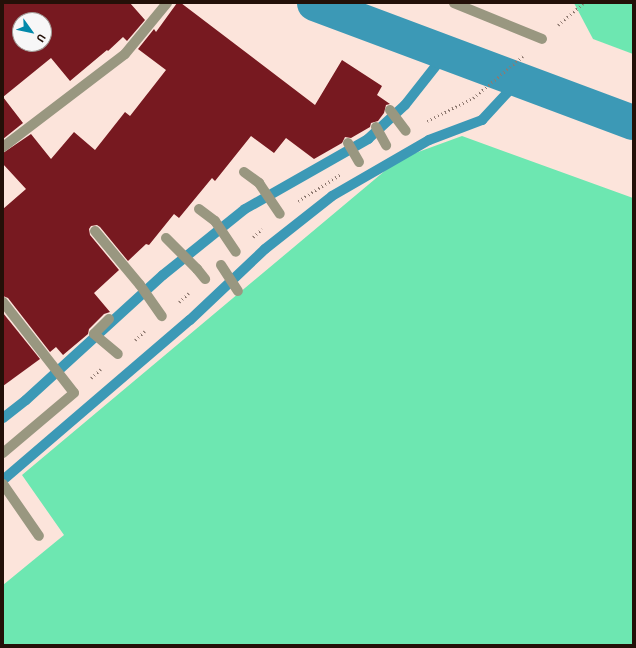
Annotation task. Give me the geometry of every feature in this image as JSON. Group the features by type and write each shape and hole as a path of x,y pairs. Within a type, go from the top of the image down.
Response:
{"street":[{"path":"3,146 125,54 167,3"},
{"path":"454,3 542,39"},
{"path":"391,111 405,130"},
{"path":"376,126 384,141"},
{"path":"348,143 356,158"},
{"path":"244,172 259,183 277,210"},
{"path":"199,209 215,221 233,248"},
{"path":"94,231 140,285 162,316"},
{"path":"166,238 197,268 205,279"},
{"path":"222,267 237,290"},
{"path":"3,302 73,392 3,452"},
{"path":"109,319 94,334 114,351"},
{"path":"4,486 39,536"}],"path":[{"path":"405,130 473,98 525,54"},
{"path":"233,248 277,210 356,158"},
{"path":"73,392 114,351 162,316 205,279"}],"green space":[{"path":"574,3 633,3 633,54 593,39"},
{"path":"462,136 633,198 633,645 3,645 3,585 64,535 22,475 399,159"}],"building":[{"path":"3,3 130,3 145,20 127,41 123,37 70,81 51,58 3,97"},
{"path":"177,3 181,3 315,105 342,60 382,86 377,95 390,104 386,105 384,113 378,121 371,123 370,127 351,138 345,137 342,143 314,159 286,138 274,153 251,136 215,181 212,178 179,218 174,214 149,245 146,244 128,261 100,227 97,225 91,226 89,229 90,235 119,270 94,293 110,312 104,314 89,329 88,334 63,355 56,347 50,352 8,298 3,296 3,209 26,189 3,164 3,153 31,134 51,159 74,132 95,150 125,112 130,116 166,70 138,49 154,29 156,32"},
{"path":"3,97 23,123 3,139"},
{"path":"3,313 40,359 3,386"}],"waterway":[{"path":"314,3 633,122"},
{"path":"3,418 26,400 163,275 245,209 368,139 405,105 446,53"},
{"path":"3,480 190,320 265,249 332,196 429,140 482,120 519,80"}]}
